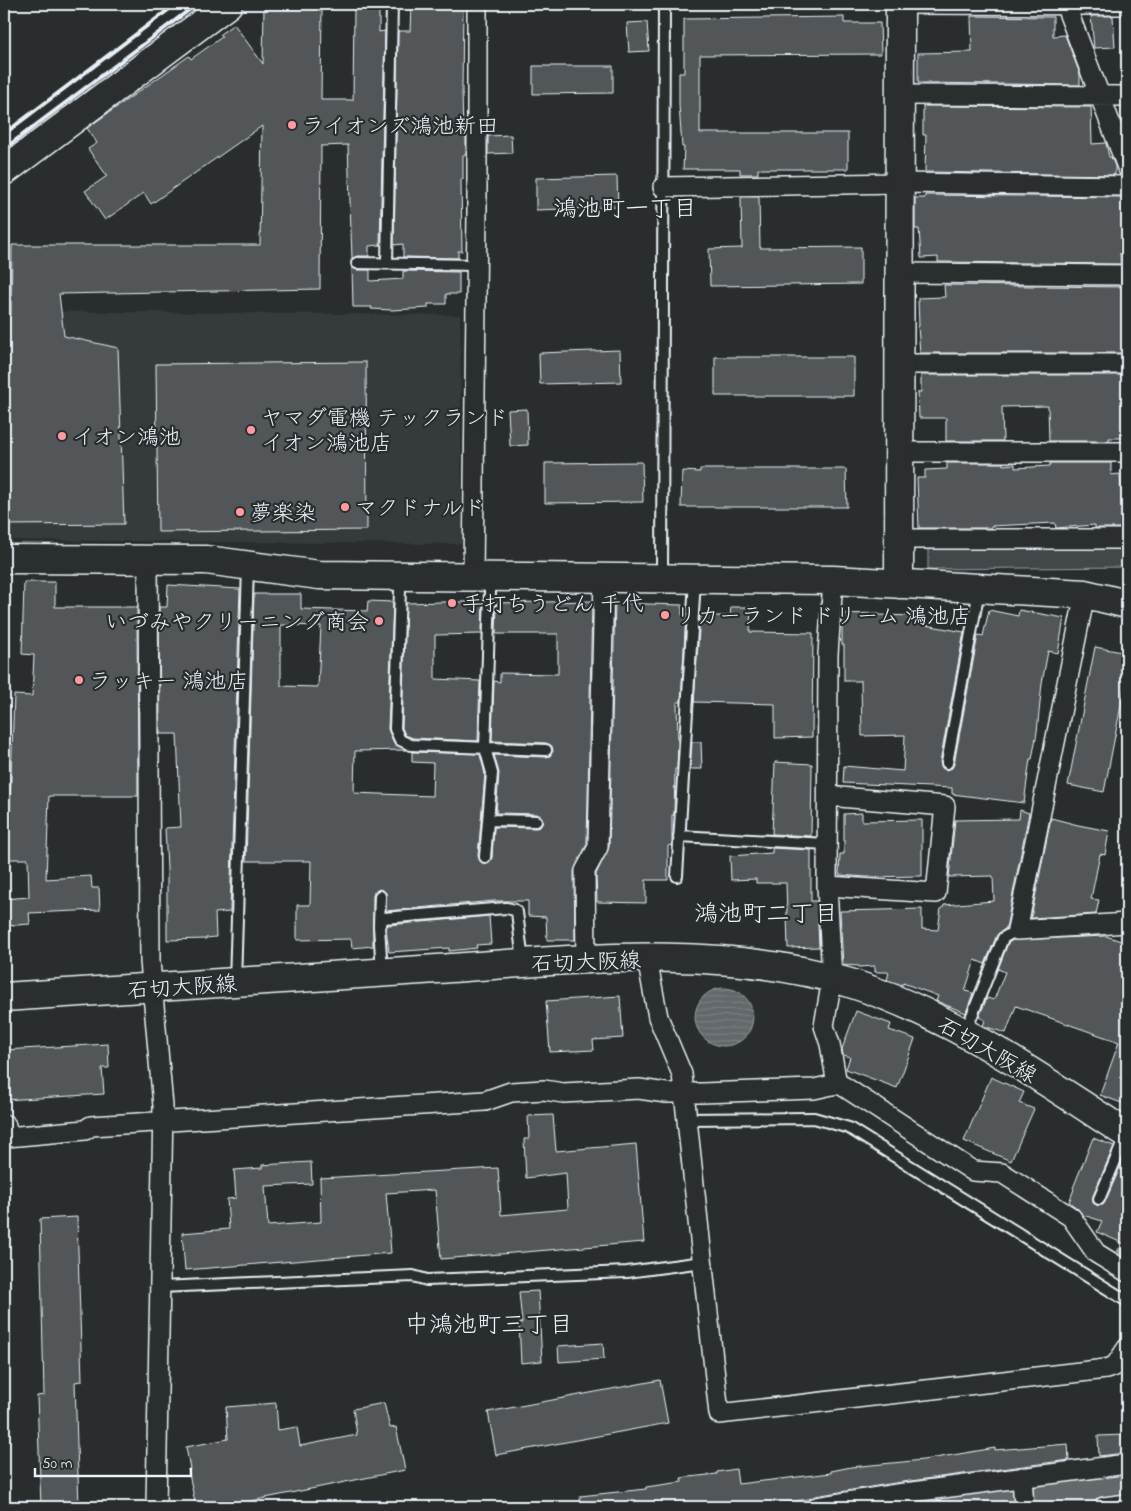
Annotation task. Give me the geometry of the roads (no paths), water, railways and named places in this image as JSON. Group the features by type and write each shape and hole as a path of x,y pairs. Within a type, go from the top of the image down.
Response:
{"street":[{"path":"4,172 228,4"},
{"path":"477,4 476,265 481,577"},
{"path":"899,584 900,4 1127,5"},
{"path":"1065,4 1127,166"},
{"path":"900,95 1127,96"},
{"path":"663,186 900,184 1127,186"},
{"path":"900,273 1127,275"},
{"path":"900,364 1127,364"},
{"path":"900,452 1127,452"},
{"path":"899,539 1127,539"},
{"path":"4,559 206,560 319,575 833,580 1085,594 1127,604"},
{"path":"148,559 150,961 154,988 163,1106 156,1507"},
{"path":"586,960 585,871 598,846 604,577"},
{"path":"833,580 828,654 828,886 832,979 824,1026 830,1044 837,1084"},
{"path":"1085,594 1017,930 1127,924"},
{"path":"828,796 945,806 936,893 828,886"},
{"name":"石切大阪線","path":"4,998 586,960 700,958 731,961 777,967 832,979 902,1002 940,1020 1031,1072 1127,1134"},
{"path":"647,959 658,1017 682,1074 720,1414 1106,1369 1114,1366 1127,1348"},
{"path":"4,1125 6,1125 7,1136 86,1130 91,1126 485,1101 511,1092 544,1090 563,1094 639,1089 666,1093 684,1093 814,1089 837,1084 844,1086 973,1171 1002,1173 1072,1217 1096,1253 1127,1272"},
{"path":"818,1507 1022,1477 1127,1464"},
{"path":"1022,1477 1024,1507"},
{"path":"1104,1507 1127,1504"}],"lane":[{"path":"387,263 392,4"},
{"path":"662,579 664,4"},
{"path":"357,263 476,265"},
{"path":"235,982 248,566"},
{"path":"399,576 395,729 400,740 412,746 546,750"},
{"path":"481,577 486,748 492,773 485,857"},
{"path":"677,876 695,579"},
{"path":"947,763 979,588"},
{"path":"488,820 536,821"},
{"path":"679,836 828,844"},
{"path":"380,896 379,926 382,973"},
{"path":"379,926 380,922 387,917 506,908 515,910 518,915 523,964"},
{"path":"965,1034 1003,938 1017,930"},
{"path":"686,1119 814,1118 849,1128 1127,1302"},
{"path":"1099,1199 1127,1134"},
{"path":"160,1287 413,1276 427,1280 627,1272 703,1262"}],"waterway":[{"path":"1120,1251 1127,1256"},
{"path":"941,1507 1127,1480"}],"railway":[{"path":"4,134 176,4"},
{"path":"4,149 197,4"}],"place":[{"name":"ライオンズ鴻池新田","path":"292,125"},
{"name":"ヤマダ電機 テックランド イオン鴻池店","path":"251,430"},
{"name":"イオン鴻池","path":"62,436"},
{"name":"マクドナルド","path":"345,507"},
{"name":"夢楽染","path":"240,512"},
{"name":"手打ちうどん 千代","path":"452,603"},
{"name":"リカーランド ドリーム 鴻池店","path":"665,615"},
{"name":"いづみやクリーニング商会","path":"379,621"},
{"name":"ラッキー 鴻池店","path":"79,680"}],"district":[{"name":"鴻池町一丁目","path":"625,208"},
{"name":"鴻池町二丁目","path":"766,913"},
{"name":"中鴻池町三丁目","path":"489,1324"}]}
